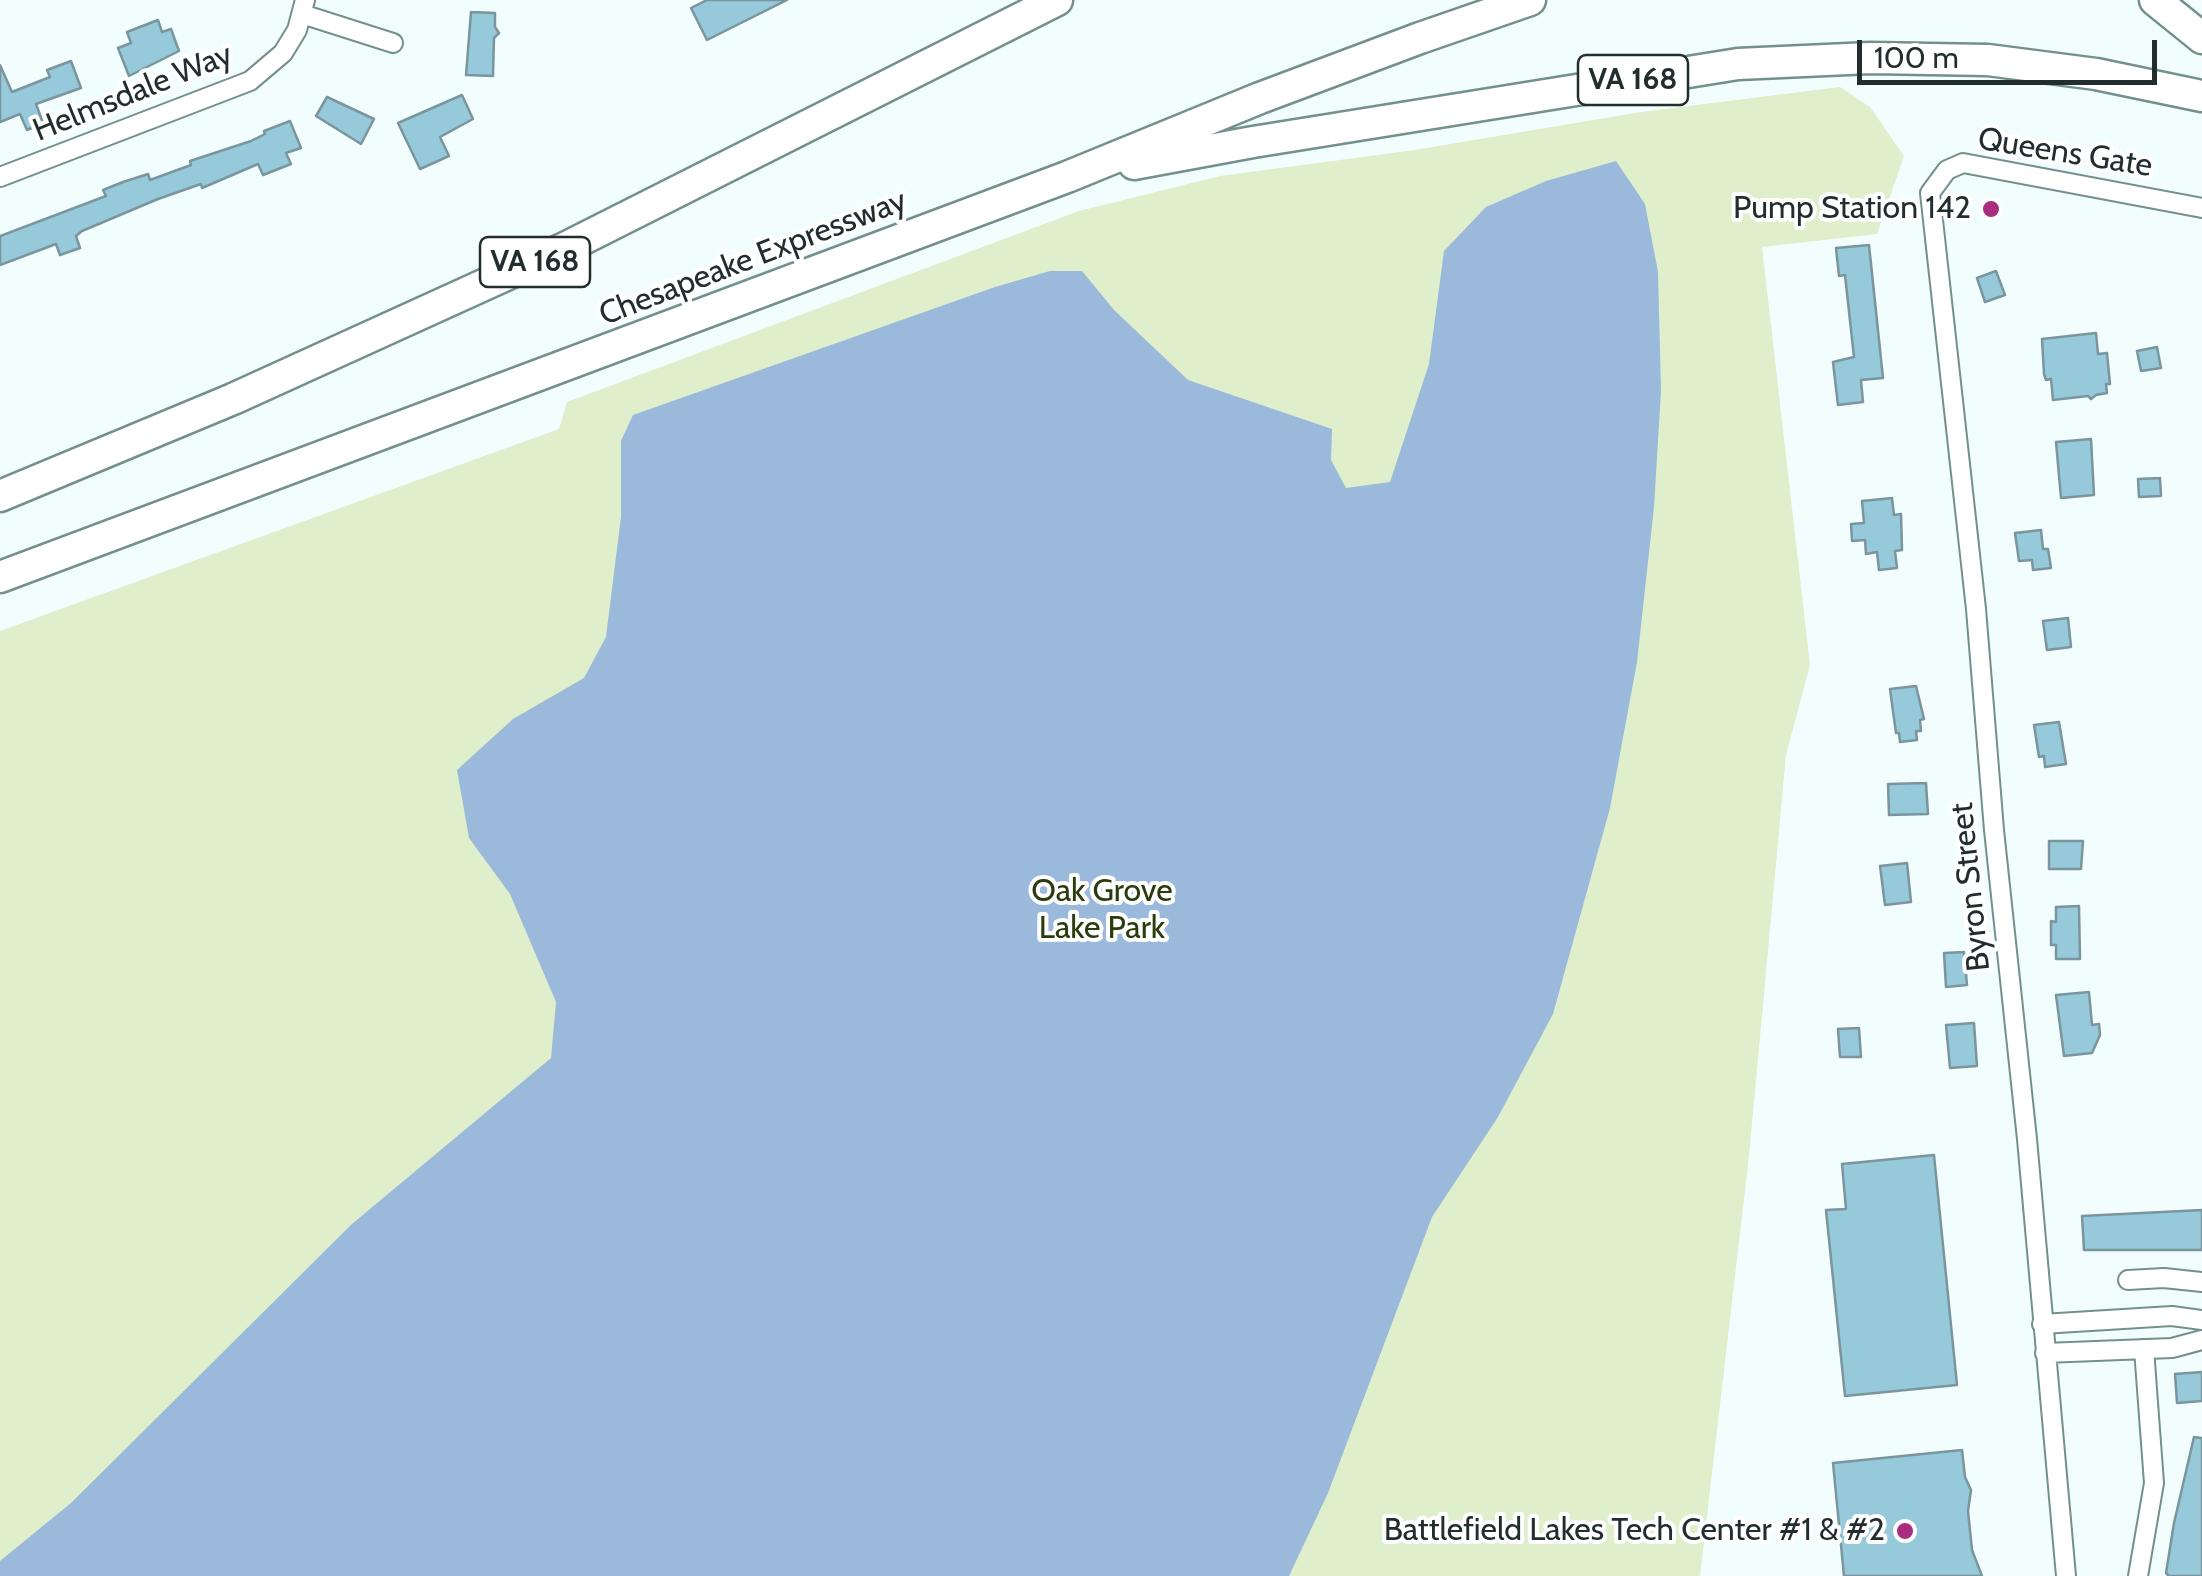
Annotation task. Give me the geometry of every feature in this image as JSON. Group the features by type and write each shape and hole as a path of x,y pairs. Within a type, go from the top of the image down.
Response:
{"highway":[{"name":"VA 168","path":"0,496 233,399 565,248 1057,0"},
{"name":"Chesapeake Expressway","path":"0,578 1068,177 1260,98 1530,0"},
{"path":"2155,0 2202,38"},
{"name":"VA 168","path":"1068,177 1253,142 1738,64 1870,58 1988,60 2096,74 2202,96"}],"street":[{"path":"304,7 393,43"},
{"name":"Helmsdale Way","path":"0,178 250,81 282,53 304,7"},
{"name":"Queens Gate","path":"1930,192 1948,170 1963,164 2202,208"},
{"name":"Byron Street","path":"1930,192 1976,609 2066,1576"},
{"path":"2128,1280 2202,1282"},
{"path":"2042,1324 2172,1316 2202,1320"},
{"path":"2045,1353 2172,1348 2202,1340"},
{"path":"2138,1576 2154,1482 2144,1349"}],"green space":[{"name":"Oak Grove Lake Park","path":"1840,87 1870,107 1904,156 1877,234 1762,247 1810,665 1786,755 1749,1156 1700,1576 0,1576 0,631 559,429 567,402 1079,211 1220,176 1415,150 1641,112"}],"water":[{"name":"Oak Grove Lake Park","path":"1616,161 1645,204 1658,272 1661,391 1654,507 1637,662 1610,808 1553,1014 1498,1117 1432,1217 1328,1493 1289,1576 0,1576 0,1561 71,1503 352,1224 551,1058 556,1002 510,894 469,838 457,770 513,719 584,678 606,637 621,517 621,441 633,415 995,287 1050,271 1082,271 1114,310 1188,380 1332,429 1331,460 1346,488 1390,482 1429,364 1444,251 1486,207 1546,181"}],"building":[{"path":"707,0 787,0 707,40 691,8"},
{"path":"471,12 495,13 499,33 494,38 493,76 466,75"},
{"path":"158,20 162,32 171,29 179,51 129,76 118,48 131,43 127,32"},
{"path":"71,61 81,88 36,104 43,123 27,130 20,114 0,122 0,65 12,92 50,77 47,70"},
{"path":"462,95 473,119 440,137 449,156 420,169 398,123"},
{"path":"327,97 374,119 361,144 316,116"},
{"path":"290,121 301,148 286,153 291,164 263,175 258,164 82,231 76,236 80,248 60,255 56,244 0,265 0,236 106,196 103,190 123,182 148,174 150,180 191,165 190,161 251,141"},
{"path":"1869,245 1883,378 1861,380 1863,402 1838,405 1833,362 1854,357 1845,275 1839,276 1836,248"},
{"path":"1996,271 2005,295 1985,302 1977,278"},
{"path":"2096,333 2098,354 2107,353 2107,393 2091,399 2088,396 2053,400 2051,379 2046,380 2044,374 2042,339"},
{"path":"2157,347 2161,368 2141,371 2137,351"},
{"path":"2091,439 2094,495 2061,498 2056,442"},
{"path":"2160,478 2161,496 2139,497 2138,479"},
{"path":"1892,498 1894,515 1901,514 1902,550 1895,551 1897,568 1879,570 1877,552 1866,554 1865,540 1852,541 1851,524 1864,523 1862,501"},
{"path":"2041,530 2051,568 2033,570 2032,560 2019,561 2015,533"},
{"path":"2068,618 2071,647 2047,650 2043,621"},
{"path":"1916,686 1924,719 1920,720 1921,731 1916,731 1917,740 1900,742 1890,689"},
{"path":"2059,722 2066,764 2045,767 2044,756 2039,757 2034,725"},
{"path":"1926,783 1928,814 1889,815 1888,784"},
{"path":"2049,841 2083,841 2081,869 2049,869"},
{"path":"1907,863 1911,902 1885,905 1880,866"},
{"path":"2079,906 2080,959 2056,959 2056,945 2051,945 2051,921 2056,922 2056,907"},
{"path":"1964,952 1967,985 1946,987 1944,953"},
{"path":"2089,992 2092,1025 2099,1024 2100,1035 2092,1053 2064,1056 2056,995"},
{"path":"1974,1023 1977,1066 1950,1068 1946,1025"},
{"path":"1859,1028 1861,1057 1840,1057 1838,1029"},
{"path":"1934,1155 1957,1385 1845,1396 1826,1210 1846,1209 1842,1164"},
{"path":"2202,1210 2202,1250 2084,1250 2082,1216"},
{"path":"2202,1372 2202,1401 2177,1403 2175,1374"},
{"path":"2194,1437 2202,1438 2202,1576 2169,1576 2166,1573 2174,1523"},
{"name":"Battlefield Lakes Tech Center #1 & #2","path":"1962,1450 1971,1490 1968,1511 1972,1550 1982,1576 1844,1576 1833,1463"}],"place":[{"name":"Pump Station 142","path":"1991,209"},
{"name":"Battlefield Lakes Tech Center #1 & #2","path":"1905,1531"}]}
